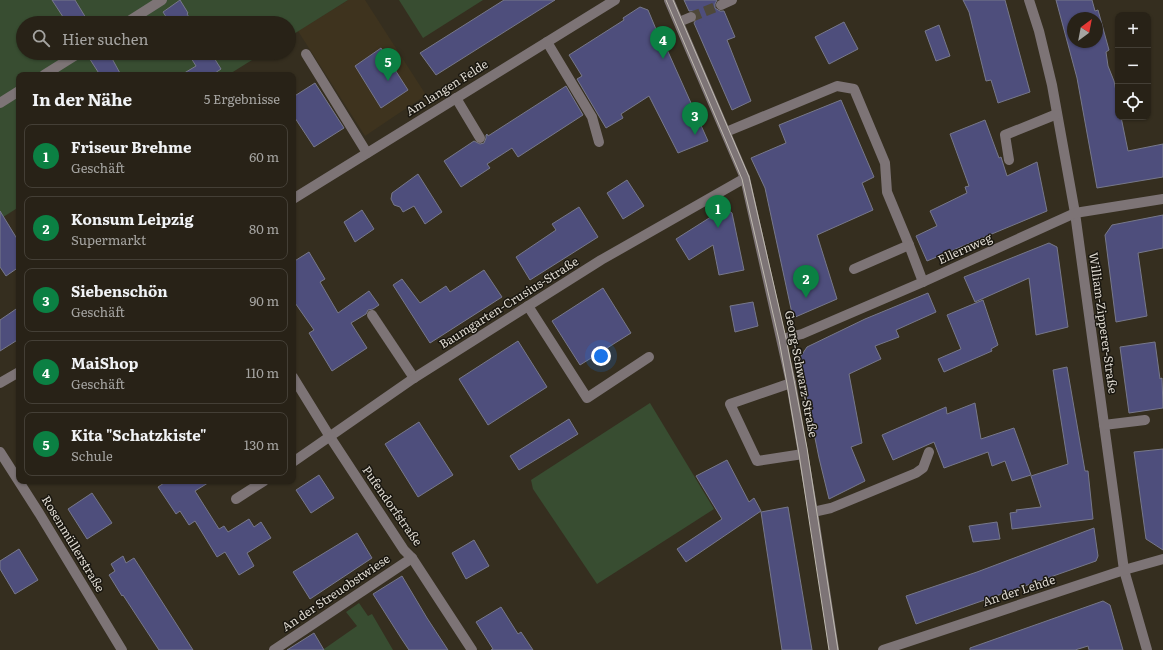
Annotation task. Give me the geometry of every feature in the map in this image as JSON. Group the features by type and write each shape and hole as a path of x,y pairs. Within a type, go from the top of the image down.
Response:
{"street":[{"path":"137,16 162,0"},
{"name":"Am langen Felde","path":"296,197 615,0"},
{"name":"Georg-Schwarz-Straße","path":"669,0 745,178 791,383 813,512 834,650"},
{"path":"722,5 732,0"},
{"name":"William-Zipperer-Straße","path":"1029,0 1049,72 1058,114 1075,213 1124,570 1147,650"},
{"path":"679,22 691,17"},
{"path":"547,42 592,117 598,142"},
{"path":"306,54 367,153"},
{"path":"49,72 68,60"},
{"path":"726,132 837,86 854,89 886,163 887,192 923,282"},
{"path":"0,103 16,93"},
{"path":"456,98 480,138"},
{"path":"1008,160 1005,135 1058,114"},
{"name":"Baumgarten-Crusius-Straße","path":"296,460 414,378 601,260 745,178"},
{"name":"Ellernweg","path":"782,339 802,334 923,282 1075,213 1163,199"},
{"path":"854,269 909,245"},
{"path":"528,306 586,398 649,357"},
{"path":"372,315 414,378"},
{"path":"0,384 16,374"},
{"name":"Pufendorfstraße","path":"296,382 404,550 412,558 472,650"},
{"path":"791,383 730,404 756,461 803,454"},
{"path":"1104,425 1145,420"},
{"name":"Rosenmüllerstraße","path":"0,452 16,477"},
{"path":"813,512 831,508 916,473 923,468 929,452"},
{"name":"Rosenmüllerstraße","path":"20,484 122,650"},
{"path":"236,500 260,484"},
{"name":"An der Streuobstwiese","path":"274,650 412,558"},
{"name":"An der Lehde","path":"883,650 1124,570 1163,559"}],"shaded area":[{"path":"348,0 365,0 426,95 365,136 298,31"}],"green space":[{"path":"0,0 348,0 296,33 296,16 16,16 16,60 252,60 233,72 16,72 16,209 0,219"},
{"path":"399,0 483,0 423,38"},
{"path":"650,403 714,509 597,584 533,489 531,480"},
{"path":"359,603 368,616 372,614 393,650 324,650 357,626 346,612"}],"building":[{"path":"52,0 75,0 85,16 62,16"},
{"path":"180,0 188,16 166,16 163,12"},
{"path":"504,0 555,0 436,75 420,53"},
{"path":"684,0 717,0 715,8 720,11 724,11 735,37 727,40 751,101 732,110 694,23 697,18 697,14 689,11"},
{"path":"963,0 1005,0 1030,92 998,103 991,80 986,81 969,12"},
{"path":"1056,0 1092,0 1095,11 1098,10 1099,12 1067,12 1067,41"},
{"path":"640,7 648,10 663,46 665,45 708,141 678,153 649,96 621,114 623,118 606,128 577,79 582,76 569,55 624,20 623,18"},
{"path":"844,22 858,49 829,64 815,37"},
{"path":"939,25 950,56 936,61 925,31"},
{"path":"1103,28 1109,50 1106,52 1108,66 1115,86 1115,120 1122,120 1128,151 1163,144 1163,177 1097,188 1077,78 1069,48 1103,48"},
{"path":"381,48 408,90 381,108 355,66"},
{"path":"90,60 113,60 119,72 98,72"},
{"path":"192,60 215,60 221,69 216,72 186,72 196,66"},
{"path":"315,83 344,128 314,147 296,120 296,95"},
{"path":"566,86 583,115 518,157 512,148 487,164 490,168 461,187 444,161 474,141 480,144 484,143 487,134 488,136"},
{"path":"841,100 874,177 862,183 873,210 817,235 837,299 793,318 765,188 751,158 786,143 779,125"},
{"path":"985,120 999,158 1001,157 1007,176 1037,162 1047,211 927,261 916,236 937,226 930,211 967,193 965,187 969,186 950,134"},
{"path":"418,174 442,212 425,224 414,206 403,212 400,207 394,205 391,199 392,193"},
{"path":"627,180 644,206 623,219 607,193"},
{"path":"579,207 598,237 530,280 516,257 556,230 552,224"},
{"path":"725,208 732,213 744,270 719,275 713,245 689,260 676,239"},
{"path":"362,210 374,229 355,242 344,222"},
{"path":"0,211 16,237 16,269 6,276 0,267"},
{"path":"1163,215 1163,248 1138,253 1147,316 1116,322 1105,235 1112,225"},
{"path":"1049,243 1057,247 1068,327 1036,335 1029,278 975,302 964,277"},
{"path":"309,252 325,279 320,282 338,313 369,291 379,305 368,310 366,314 351,323 367,348 332,371 309,333 314,330 296,304 296,260"},
{"path":"484,270 502,297 430,343 393,285 402,279 420,303 446,286 450,292"},
{"path":"603,288 631,333 580,365 552,321"},
{"path":"928,293 936,312 896,330 899,337 875,346 881,359 849,374 862,443 851,447 865,481 829,499 799,359 807,347 865,319"},
{"path":"983,300 998,345 991,349 992,351 944,372 938,359 961,349 947,315"},
{"path":"753,302 758,326 735,332 730,306"},
{"path":"16,309 16,341 0,351 0,320"},
{"path":"518,341 547,387 488,425 459,379"},
{"path":"1155,342 1160,379 1162,378 1163,408 1129,413 1120,347"},
{"path":"1067,367 1085,471 1088,471 1093,519 1012,529 1010,513 1017,512 1016,510 1041,507 1031,476 1068,464 1053,370"},
{"path":"975,403 981,439 1014,428 1031,475 1012,481 1005,461 992,466 988,452 944,468 934,442 893,460 882,435 946,407 947,414"},
{"path":"569,419 578,434 519,470 510,456"},
{"path":"419,422 453,475 418,497 385,444"},
{"path":"1163,449 1163,550 1146,539 1134,452"},
{"path":"727,460 749,502 754,498 761,511 686,562 677,549 722,519 696,476"},
{"path":"319,475 334,498 311,513 296,490"},
{"path":"162,484 206,484 195,491 219,529 224,526 228,532 249,519 254,527 261,522 271,538 247,553 254,566 239,575 225,552 217,557 195,521 189,525 180,511 176,514 158,487"},
{"path":"92,493 112,523 87,539 68,509"},
{"path":"788,507 812,650 782,650 761,512"},
{"path":"997,522 1000,539 973,542 969,526"},
{"path":"1094,528 1098,556 1096,561 916,624 906,596 977,572"},
{"path":"357,533 372,558 310,599 293,572"},
{"path":"474,540 489,566 466,579 452,553"},
{"path":"19,549 38,580 15,594 0,569 0,561"},
{"path":"123,556 126,563 134,558 193,650 159,650 109,575 115,571 111,564"},
{"path":"402,576 448,650 409,650 373,594"},
{"path":"1103,601 1110,605 1123,650 1089,650 1088,646 1075,650 970,650 970,648"},
{"path":"501,607 518,634 521,632 533,650 491,650 493,649 476,622"},
{"path":"314,633 324,650 287,650"}],"tunnel":[{"path":"691,17 721,5"}],"tram line":[{"path":"666,0 742,179 779,340 799,454 829,650"},
{"path":"673,0 749,177 786,338 807,448 838,650"}],"place":[{"name":"MaiShop","path":"663,59"},
{"name":"Kita \"Schatzkiste\"","path":"388,81"},
{"name":"Siebenschön","path":"695,135"},
{"name":"Friseur Brehme","path":"718,228"},
{"name":"Konsum Leipzig","path":"806,298"}]}
